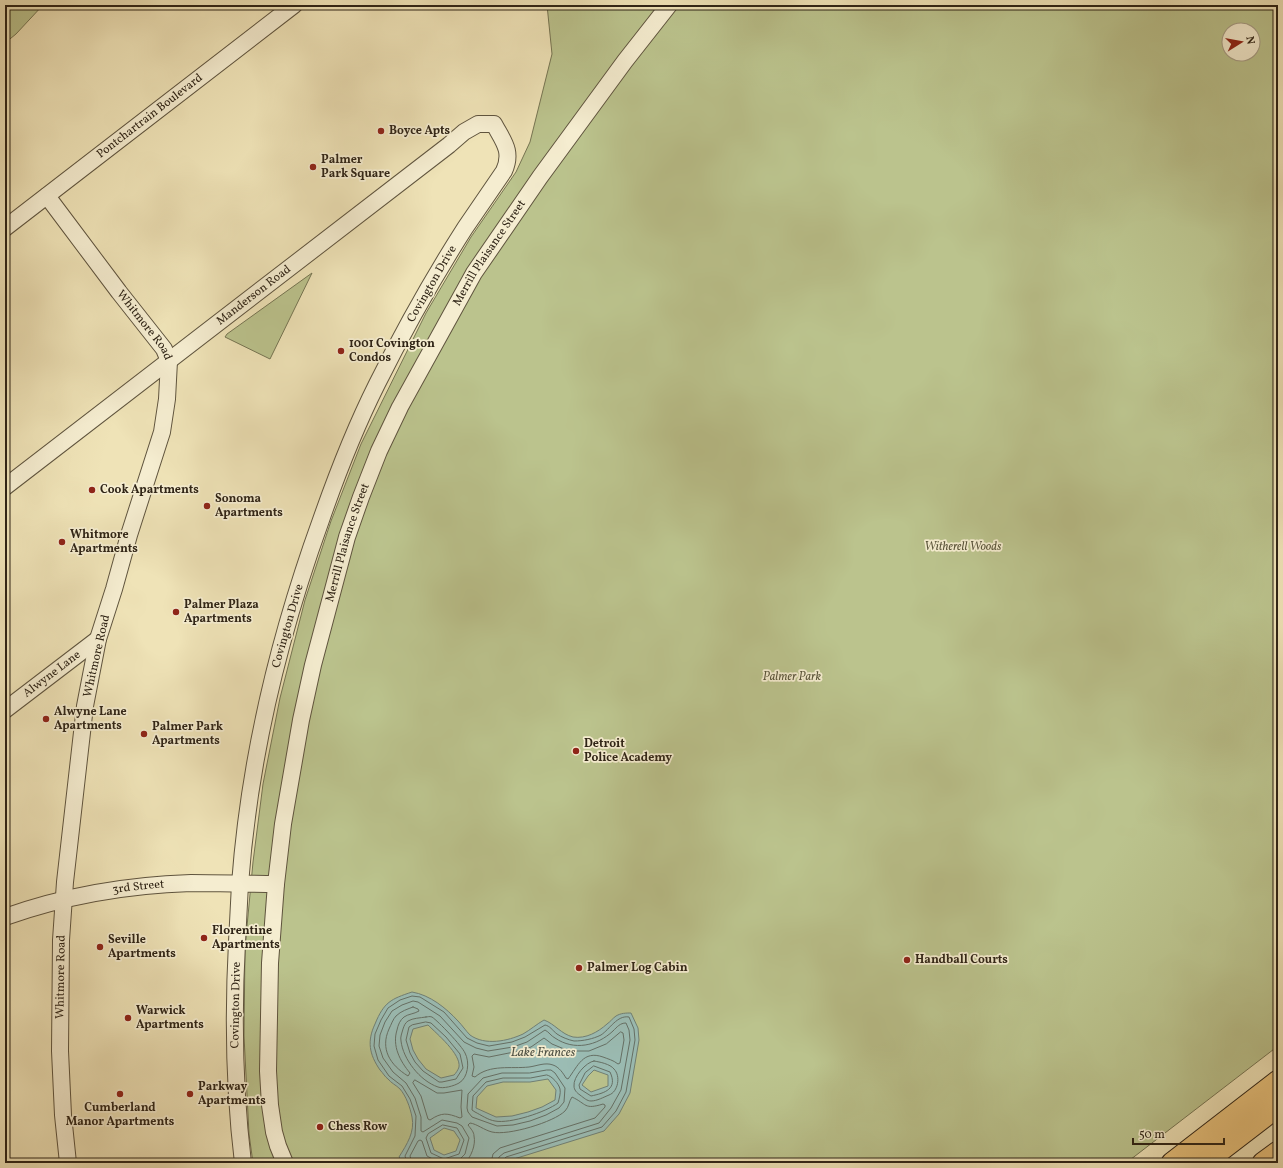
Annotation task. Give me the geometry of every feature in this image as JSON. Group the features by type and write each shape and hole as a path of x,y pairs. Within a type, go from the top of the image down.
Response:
{"main road":[{"path":"1172,1163 1278,1081"},
{"path":"1204,1163 1278,1106"}],"street":[{"name":"Pontchartrain Boulevard","path":"5,228 294,5"},
{"name":"Merrill Plaisance Street","path":"285,1163 274,1132 270,1105 268,1071 270,962 276,884 283,824 293,763 313,665 347,537 379,452 400,406 474,272 620,67 669,5"},
{"name":"Manderson Road","path":"5,487 464,132 478,124 494,124 501,138"},
{"name":"Covington Drive","path":"243,1163 237,1098 234,1038 234,997 240,884 252,790 268,700 299,584 345,457 377,385 414,314 466,227 504,172 508,160 508,152 506,144 501,138"},
{"name":"Whitmore Road","path":"47,196 164,349 169,361 167,399 162,432 98,639 85,706 64,900 60,996 60,1051 63,1115 68,1163"},
{"name":"Alwyne Lane","path":"5,710 98,639"},
{"name":"3rd Street","path":"5,917 64,900 112,890 190,883 276,884"}],"green space":[{"path":"5,5 43,5 16,34 5,43"},
{"name":"Palmer Park","path":"547,5 1278,5 1278,1046 1126,1163 253,1163 249,1134 244,1036 245,948 253,862 263,784 280,698 305,600 331,521 361,444 426,313 471,237 516,172 530,142 552,54"},
{"path":"312,273 270,359 225,337 227,334"}],"water":[{"name":"Lake Frances","path":"412,992 431,999 448,1011 470,1035 489,1041 517,1037 544,1020 569,1036 583,1037 600,1030 618,1015 631,1013 638,1028 639,1040 630,1093 619,1114 604,1131 501,1163 404,1163 399,1157 411,1133 413,1122 410,1109 402,1092 386,1077 376,1064 371,1053 370,1042 372,1030 385,1006 393,999","holes":["428,1025 448,1044 459,1062 459,1067 454,1075 441,1078 426,1069 413,1050 410,1039 413,1029","594,1070 608,1075 608,1086 591,1092 582,1085","548,1079 556,1090 555,1100 542,1107 512,1116 496,1117 476,1108 477,1097 487,1086 503,1082 530,1082","444,1128 454,1131 460,1140 456,1151 444,1155 434,1150 430,1138"]}],"place":[{"name":"Boyce Apts","path":"381,131"},
{"name":"Palmer Park Square","path":"313,167"},
{"name":"1001 Covington Condos","path":"341,351"},
{"name":"Cook Apartments","path":"92,490"},
{"name":"Sonoma Apartments","path":"207,506"},
{"name":"Whitmore Apartments","path":"62,542"},
{"name":"Palmer Plaza Apartments","path":"176,612"},
{"name":"Alwyne Lane Apartments","path":"46,719"},
{"name":"Palmer Park Apartments","path":"144,734"},
{"name":"Detroit Police Academy","path":"576,751"},
{"name":"Florentine Apartments","path":"204,938"},
{"name":"Seville Apartments","path":"100,947"},
{"name":"Handball Courts","path":"907,960"},
{"name":"Palmer Log Cabin","path":"579,968"},
{"name":"Warwick Apartments","path":"128,1018"},
{"name":"Cumberland Manor Apartments","path":"120,1094"},
{"name":"Parkway Apartments","path":"190,1094"},
{"name":"Chess Row","path":"320,1127"}],"park label":[{"name":"Witherell Woods","path":"963,547"}]}
